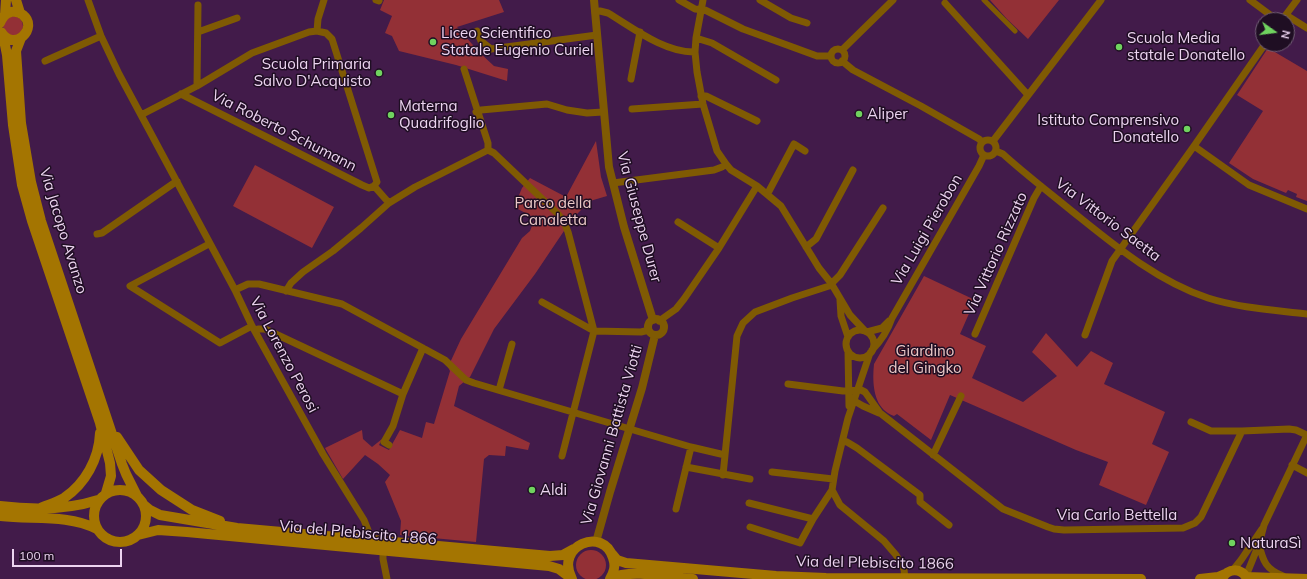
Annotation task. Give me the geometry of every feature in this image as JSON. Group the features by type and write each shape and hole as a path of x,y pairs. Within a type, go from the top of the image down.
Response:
{"main road":[{"path":"2,19 6,0"},
{"path":"2,19 11,12 20,13 16,0"},
{"name":"Via Jacopo Avanzo","path":"20,13 25,17 28,24 27,31 21,38 16,51 21,123 31,182 41,222 110,428 126,474 137,496"},
{"path":"1,32 6,38 13,40 21,38"},
{"name":"Via Jacopo Avanzo","path":"1,32 7,56 13,125 22,185 32,221 100,423 110,463 111,476 106,493"},
{"name":"Via Jacopo Avanzo","path":"38,509 63,499 82,482 90,470 95,458 100,441 100,423"},
{"name":"Via Jacopo Avanzo","path":"110,428 139,470 161,490 192,510 237,528"},
{"path":"113,490 126,490 137,496 144,505 146,511 145,524 138,535 130,540 117,542 106,538 97,529 80,522 5,512 80,506 98,500 106,493 113,490"},
{"path":"97,529 94,514 98,500"},
{"name":"Via del Plebiscito 1866","path":"144,505 160,515 237,528 550,556 563,555 585,542 596,542 606,547 617,560 626,563 776,576 905,579 1141,579"},
{"name":"Via del Plebiscito 1866","path":"138,535 158,530 549,566 559,569 572,579"},
{"path":"572,579 568,567 570,554 574,549"},
{"path":"611,579 615,562 612,554"},
{"path":"1200,579 1218,577 1240,571 1246,577 1307,579"},
{"path":"611,579 617,575 632,574 693,579"}],"street":[{"name":"Via Lorenzo Perosi","path":"88,0 101,36 119,74 177,181 253,328 334,473 364,520 368,530 369,539"},
{"path":"317,31 318,19 324,0"},
{"name":"Via Giuseppe Durer","path":"594,0 603,112 612,183 624,227 656,320"},
{"path":"679,0 693,8 705,10 743,29 802,51 817,56 831,56"},
{"path":"703,0 695,52 701,96 717,151 726,164 738,174 768,193 781,206 850,315 872,336 874,342 853,395 833,479 832,490 812,519 800,543 750,528"},
{"path":"760,0 791,18 808,23"},
{"path":"842,50 893,0"},
{"path":"984,0 1015,31"},
{"path":"993,141 1101,0"},
{"path":"1250,0 1266,12"},
{"path":"1288,12 1297,0"},
{"path":"945,2 1028,95"},
{"path":"197,86 198,5"},
{"path":"595,12 600,11 608,14 664,46 676,50 695,52"},
{"path":"198,32 237,18"},
{"path":"1295,22 1307,28"},
{"path":"141,115 197,86 252,52 309,32 317,31 326,33 332,39 377,182 374,186 389,203"},
{"path":"477,31 481,40 491,49 596,35"},
{"path":"630,78 640,32"},
{"path":"45,61 101,36"},
{"path":"696,38 712,43 776,80"},
{"path":"831,56 832,52 836,49 842,50"},
{"path":"831,56 834,62 838,63 842,61 845,56 842,50"},
{"path":"1086,335 1112,261 1119,249 1260,52"},
{"path":"842,61 853,70 952,123 982,142"},
{"path":"464,68 476,112 488,144 488,150"},
{"name":"Via Roberto Schumann","path":"181,94 362,185 369,188 374,186"},
{"path":"701,96 706,96 757,121"},
{"path":"476,112 481,110 547,104 567,110 587,113 603,112"},
{"path":"632,109 703,104"},
{"path":"982,142 988,140 993,141"},
{"path":"982,142 980,151 984,155 991,156 996,151 996,146 993,141"},
{"path":"768,193 794,144 805,151"},
{"path":"1194,146 1249,185 1307,209"},
{"path":"286,291 291,283 303,272 356,233 389,203 415,187 488,150"},
{"path":"488,150 494,153 557,213 564,222 568,232 594,332 562,456"},
{"name":"Via Vittorio Saetta","path":"996,151 1003,154 1119,249 1173,283 1207,298 1239,305 1307,314"},
{"name":"Via Luigi Pierobon","path":"871,352 879,343 889,327 892,318 984,155"},
{"path":"612,183 714,170 726,164"},
{"path":"806,247 816,239 853,170"},
{"path":"97,234 102,233 177,181"},
{"path":"656,320 679,306 719,248 757,186"},
{"name":"Via Vittorio Rizzato","path":"975,334 1034,198 1041,186"},
{"path":"723,475 737,336 739,329 755,312 828,286 840,275 883,208"},
{"path":"678,222 719,248"},
{"path":"209,244 130,286 220,343 253,328 265,330 403,394"},
{"path":"234,290 248,284 259,284 342,304 445,360 466,380 691,447 725,455"},
{"path":"840,298 841,316 848,337"},
{"path":"542,302 594,332 652,333"},
{"name":"Via Luigi Pierobon","path":"866,331 878,330 882,328 892,318"},
{"name":"Via Giovanni Battista Viotti","path":"596,542 642,388 652,333 649,324 656,320 663,324 663,330 660,334 652,333"},
{"path":"853,395 846,345 848,337 854,331 866,331"},
{"path":"499,390 512,344"},
{"path":"389,445 384,442 393,426 403,394 423,348"},
{"path":"848,351 857,357 864,357 871,352"},
{"path":"788,384 853,395"},
{"name":"Via Carlo Bettella","path":"880,413 865,392 861,390 853,395 863,406 880,413 1003,509 1054,530 1183,528 1195,523 1201,516 1242,432"},
{"path":"933,455 961,396"},
{"path":"1191,422 1211,431 1242,432 1289,429 1296,430 1307,435 1264,525 1241,560 1226,574"},
{"path":"843,441 857,448 920,495 920,502 949,525"},
{"path":"676,509 691,447"},
{"path":"1292,465 1307,473"},
{"path":"686,467 750,479"},
{"path":"772,472 833,479"},
{"path":"832,490 840,505 884,542 896,556 904,569 905,579"},
{"path":"749,503 812,519"},
{"path":"1246,577 1259,544 1264,525"},
{"path":"1259,544 1262,558 1267,567 1275,573 1289,579"},
{"path":"383,550 383,559 387,579"}],"green space":[{"name":"Liceo Scientifico Statale Eugenio Curiel","path":"384,0 499,0 504,12 457,27 480,53 494,66 508,69 507,81 456,65 399,51 392,36 385,33 392,16 380,10"},
{"path":"990,0 1059,0 1028,39"},
{"path":"13,16 20,19 23,26 20,33 13,36 6,33 3,26 6,19"},
{"path":"1265,52 1275,52 1307,71 1307,201 1296,197 1297,194 1288,190 1286,193 1253,179 1229,163 1263,111 1237,95"},
{"name":"Parco della Canaletta","path":"596,141 601,177 607,196 590,201 572,219 535,274 494,329 470,377 459,386 454,406 530,443 528,450 506,446 505,456 489,455 484,459 476,542 400,535 401,521 385,482 390,475 365,455 343,479 325,448 362,430 363,439 372,447 382,439 379,445 389,450 400,430 422,438 426,422 434,424 450,371 448,367 461,339 522,238 530,231 535,218 514,207 522,188 530,178 566,197"},
{"path":"255,165 334,207 312,248 233,206"},
{"name":"Giardino del Gingko","path":"924,276 975,300 960,334 986,346 972,378 1023,402 1057,376 1032,352 1046,333 1077,367 1091,351 1113,363 1104,384 1165,412 1152,444 1169,452 1146,505 1099,485 1108,462 1076,450 950,395 931,440 897,414 894,416 887,413 882,408 875,394 873,379 874,364"},
{"path":"591,550 597,551 605,559 605,571 597,579 591,580 585,579 577,571 576,565 577,559 585,551"}],"place":[{"name":"Liceo Scientifico Statale Eugenio Curiel","path":"433,42"},
{"name":"Scuola Media statale Donatello","path":"1119,47"},
{"name":"Scuola Primaria Salvo D'Acquisto","path":"379,73"},
{"name":"Aliper","path":"859,114"},
{"name":"Materna Quadrifoglio","path":"391,115"},
{"name":"Istituto Comprensivo Donatello","path":"1187,129"},
{"name":"Aldi","path":"532,490"},
{"name":"NaturaSì","path":"1232,543"}]}
